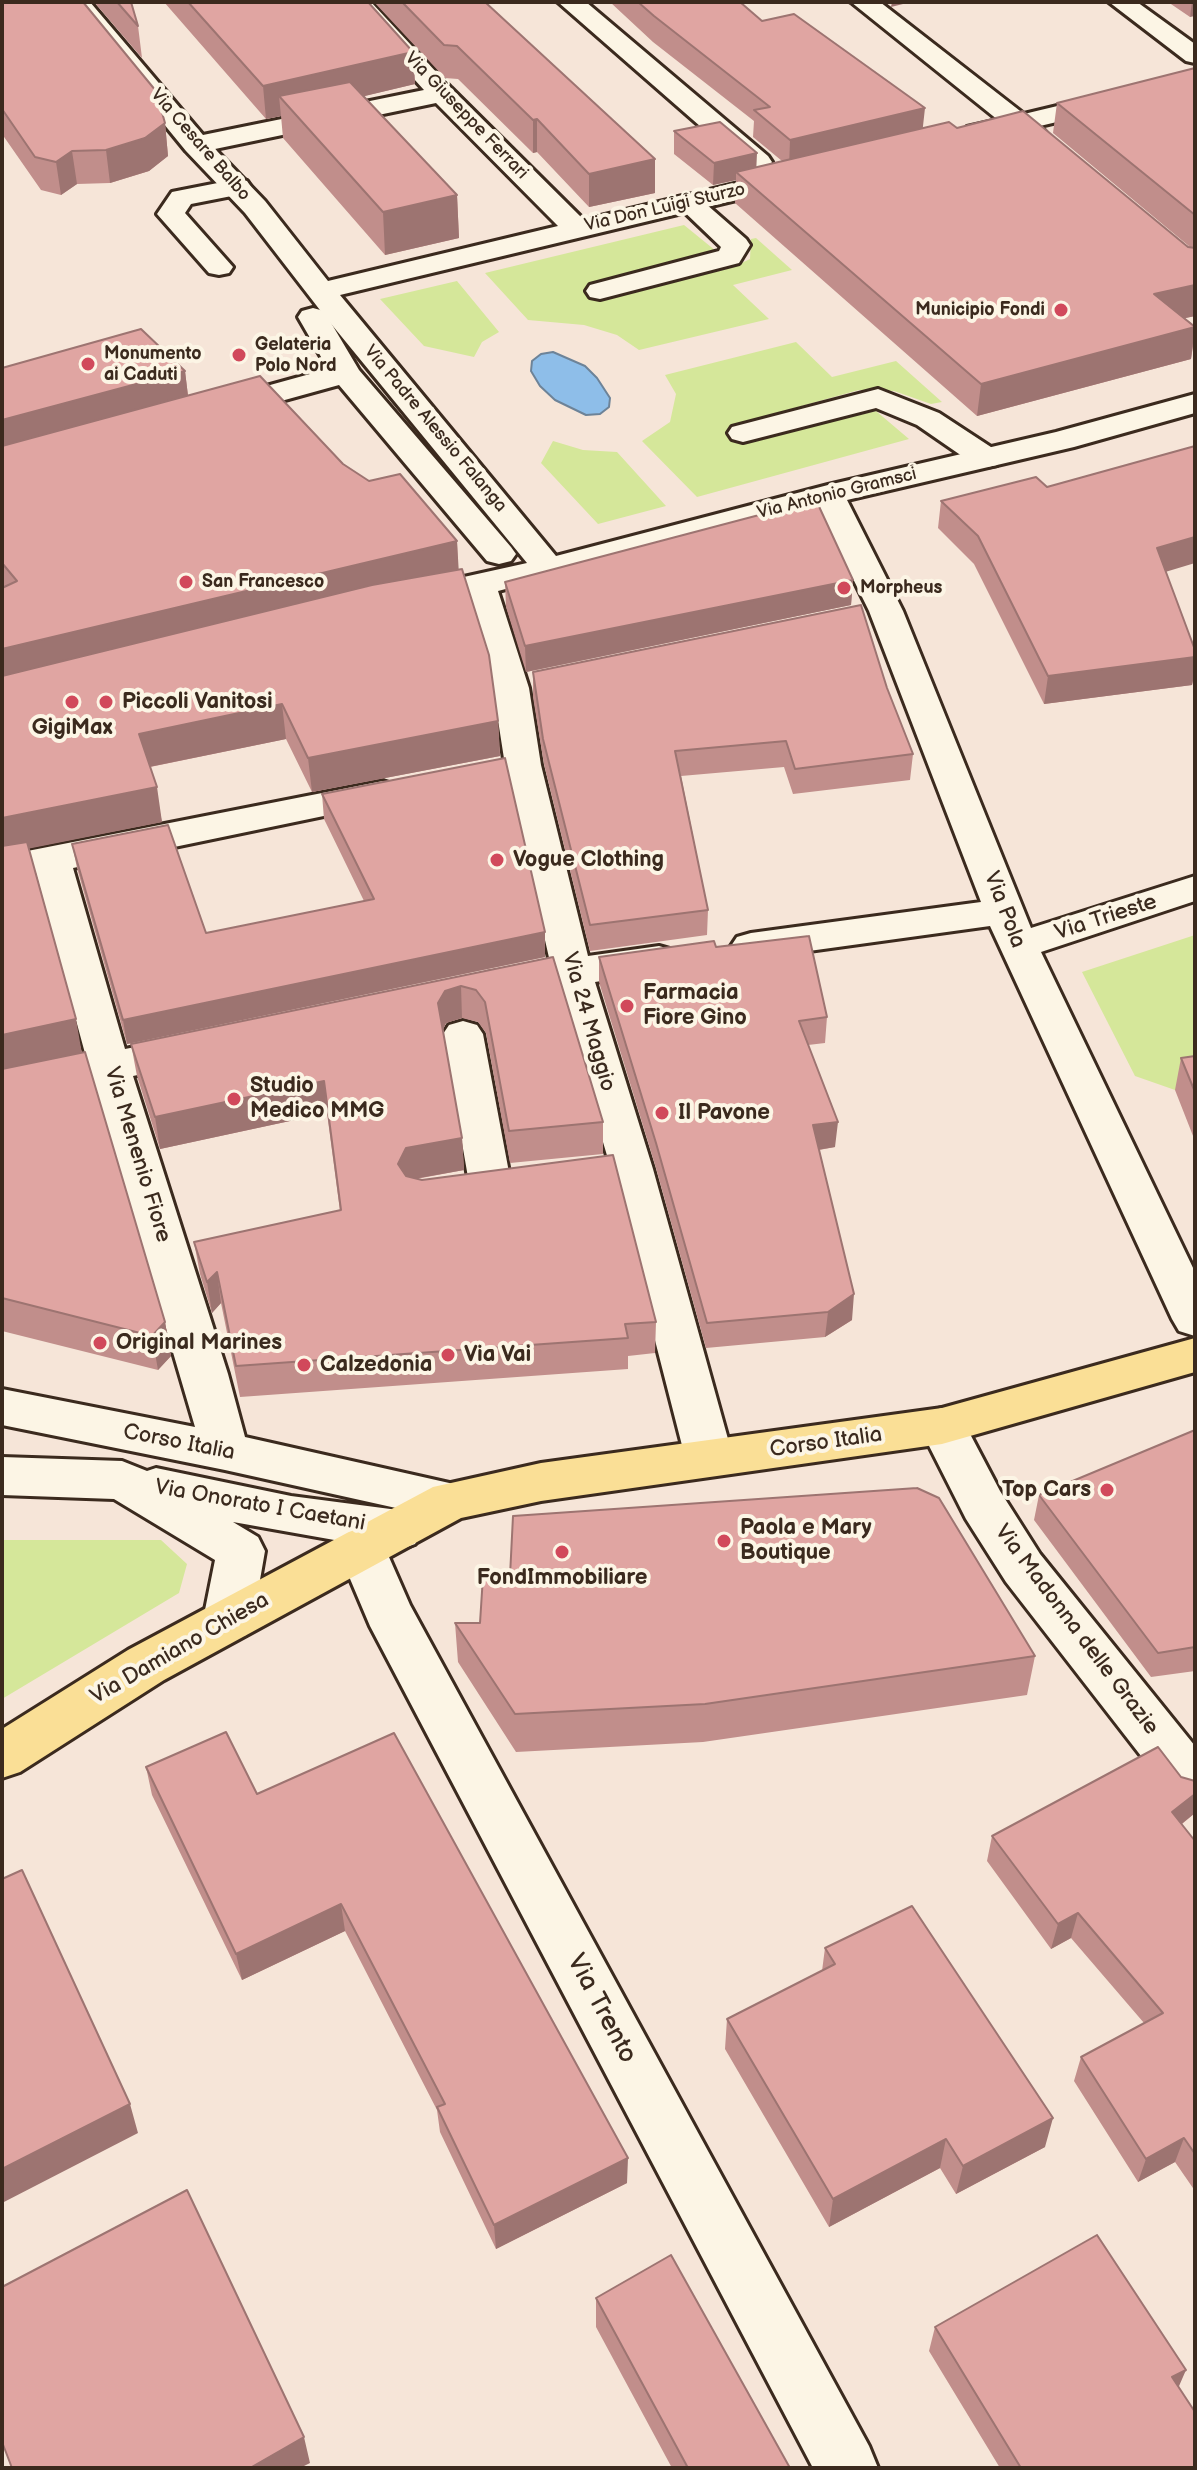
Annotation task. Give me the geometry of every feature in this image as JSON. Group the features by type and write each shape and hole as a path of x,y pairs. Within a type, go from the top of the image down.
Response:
{"main road":[{"name":"Corso Italia","path":"379,1539 450,1501 541,1482 942,1426 1195,1355"},
{"name":"Via Damiano Chiesa","path":"2,1756 146,1665 379,1539"}],"street":[{"name":"Via Cesare Balbo","path":"77,2 196,145 238,187 317,304"},
{"name":"Via Giuseppe Ferrari","path":"357,2 442,94 577,229"},
{"path":"571,2 783,180"},
{"path":"864,2 1054,152"},
{"path":"945,141 1195,81"},
{"path":"196,145 442,94"},
{"name":"Via Don Luigi Sturzo","path":"317,304 577,229 812,173"},
{"path":"317,304 346,374 489,570"},
{"name":"Via Padre Alessio Falanga","path":"317,304 533,546 547,568"},
{"path":"181,419 346,374"},
{"name":"Via Antonio Gramsci","path":"373,606 489,570 547,568 1195,403"},
{"name":"Via Pola","path":"828,495 871,614 1011,928 1195,1319"},
{"name":"Via 24 Maggio","path":"489,570 525,685 507,768 572,971 616,1170 709,1457"},
{"path":"2,868 414,786"},
{"name":"Via Menenio Fiore","path":"55,858 54,868 110,1068 205,1374 225,1451"},
{"name":"Via Trieste","path":"457,992 533,975 706,952 1011,928 1195,888"},
{"path":"2,1088 231,1041"},
{"name":"Corso Italia","path":"2,1407 225,1451 450,1501"},
{"name":"Via Madonna delle Grazie","path":"942,1426 983,1505 1023,1568 1195,1785"},
{"name":"Via Onorato I Caetani","path":"2,1476 122,1480 291,1515 379,1539"},
{"name":"Via Onorato I Caetani","path":"122,1480 241,1551 228,1620"},
{"name":"Via Trento","path":"379,1539 388,1611 847,2468"}],"lane":[{"path":"1121,2 1195,56"},
{"path":"219,267 171,214 181,198 238,187"},
{"path":"600,291 729,257 736,245 688,203"},
{"path":"743,433 878,398 928,419 986,458"},
{"path":"451,1189 506,1181 463,1034"}],"green space":[{"path":"684,225 716,251 594,285 607,298 731,268 750,259 751,239 756,238 792,270 733,285 769,319 639,350 617,335 584,325 528,320 485,273"},
{"path":"457,281 499,332 482,342 474,357 424,346 380,299"},
{"path":"796,342 832,377 896,361 942,402 931,404 894,391 859,390 737,424 752,441 876,411 909,439 697,497 642,441 670,422 676,394 665,375"},
{"path":"553,441 583,450 617,452 666,506 598,524 541,463"},
{"path":"1195,935 1195,1086 1175,1090 1135,1076 1082,972"},
{"path":"2,1540 161,1540 187,1564 179,1593 2,1699"}],"water":[{"path":"553,352 585,366 610,398 609,407 600,414 586,415 555,400 540,386 531,371 532,361 541,354"}],"building":[{"path":"2,2 83,2 156,91 165,123 145,138 106,150 72,151 56,162 35,157 2,109"},
{"path":"117,2 131,2 138,26"},
{"path":"188,2 368,2 413,52 263,86"},
{"path":"402,2 485,2 655,159 589,174 537,119 533,120 457,46 444,45"},
{"path":"638,2 740,2 762,21 794,14 925,108 790,140 754,110 770,107"},
{"path":"1195,68 1195,215 1057,103"},
{"path":"350,82 457,195 383,212 279,96"},
{"path":"1023,111 1188,247 1195,248 1195,285 1154,294 1195,327 981,384 736,172 949,122 957,128"},
{"path":"720,122 757,153 714,163 674,131"},
{"path":"141,329 185,371 2,420 2,368"},
{"path":"260,376 343,464 369,481 400,474 457,541 2,649 2,588 17,581 2,563 2,446"},
{"path":"1195,446 1195,537 1157,548 1195,657 1048,676 978,536 941,501 1036,477 1047,487"},
{"path":"816,500 853,580 525,646 505,582"},
{"path":"462,569 489,655 498,721 308,758 282,704 139,734 157,787 2,818 2,676 372,585"},
{"path":"861,605 887,688 913,754 795,769 786,741 675,751 708,910 590,925 543,739 533,672"},
{"path":"505,758 545,932 123,1020 72,844 168,825 206,933 374,899 322,794"},
{"path":"27,842 76,1019 2,1035 2,846"},
{"path":"809,936 827,1017 799,1021 838,1122 813,1125 854,1294 828,1312 707,1323 599,957 714,941 716,947"},
{"path":"553,957 603,1122 509,1131 485,1002 476,990 461,986 445,991 438,1003 462,1138 406,1148 398,1164 406,1176 422,1180 613,1155 656,1322 625,1324 628,1338 236,1366 217,1272 207,1282 194,1242 341,1210 324,1081 155,1117 131,1044"},
{"path":"85,1052 165,1322 152,1336 2,1298 2,1069"},
{"path":"1195,1056 1195,1092 1181,1058"},
{"path":"1195,1430 1195,1647 1158,1653 1039,1495"},
{"path":"917,1488 939,1498 1035,1656 705,1704 515,1714 455,1623 480,1623 483,1576 510,1576 513,1516"},
{"path":"226,1732 257,1794 394,1733 628,2158 494,2225 437,2107 445,2104 341,1904 236,1954 146,1767"},
{"path":"1158,1747 1181,1777 1195,1781 1195,1794 1172,1812 1195,1841 1195,2154 1184,2138 1146,2159 1081,2057 1163,2013 1078,1913 1058,1924 992,1836"},
{"path":"22,1870 130,2104 2,2169 2,1879"},
{"path":"912,1906 1053,2118 963,2166 946,2139 833,2199 727,2019 835,1964 825,1948"},
{"path":"187,2190 304,2437 250,2468 12,2468 2,2442 2,2287"},
{"path":"1097,2235 1186,2370 1172,2377 1195,2412 1195,2468 1021,2468 935,2327"},
{"path":"671,2255 790,2468 688,2468 596,2298"}],"place":[{"name":"Municipio Fondi","path":"1061,310"},
{"name":"Gelateria Polo Nord","path":"239,355"},
{"name":"Monumento ai Caduti","path":"88,364"},
{"name":"San Francesco","path":"186,582"},
{"name":"Morpheus","path":"844,588"},
{"name":"GigiMax","path":"72,702"},
{"name":"Piccoli Vanitosi","path":"106,702"},
{"name":"Vogue Clothing","path":"497,860"},
{"name":"Farmacia Fiore Gino","path":"627,1006"},
{"name":"Studio Medico MMG","path":"234,1099"},
{"name":"Il Pavone","path":"662,1113"},
{"name":"Original Marines","path":"100,1343"},
{"name":"Via Vai","path":"448,1355"},
{"name":"Calzedonia","path":"304,1365"},
{"name":"Top Cars","path":"1107,1490"},
{"name":"Paola e Mary Boutique","path":"724,1541"},
{"name":"FondImmobiliare","path":"562,1552"}]}
